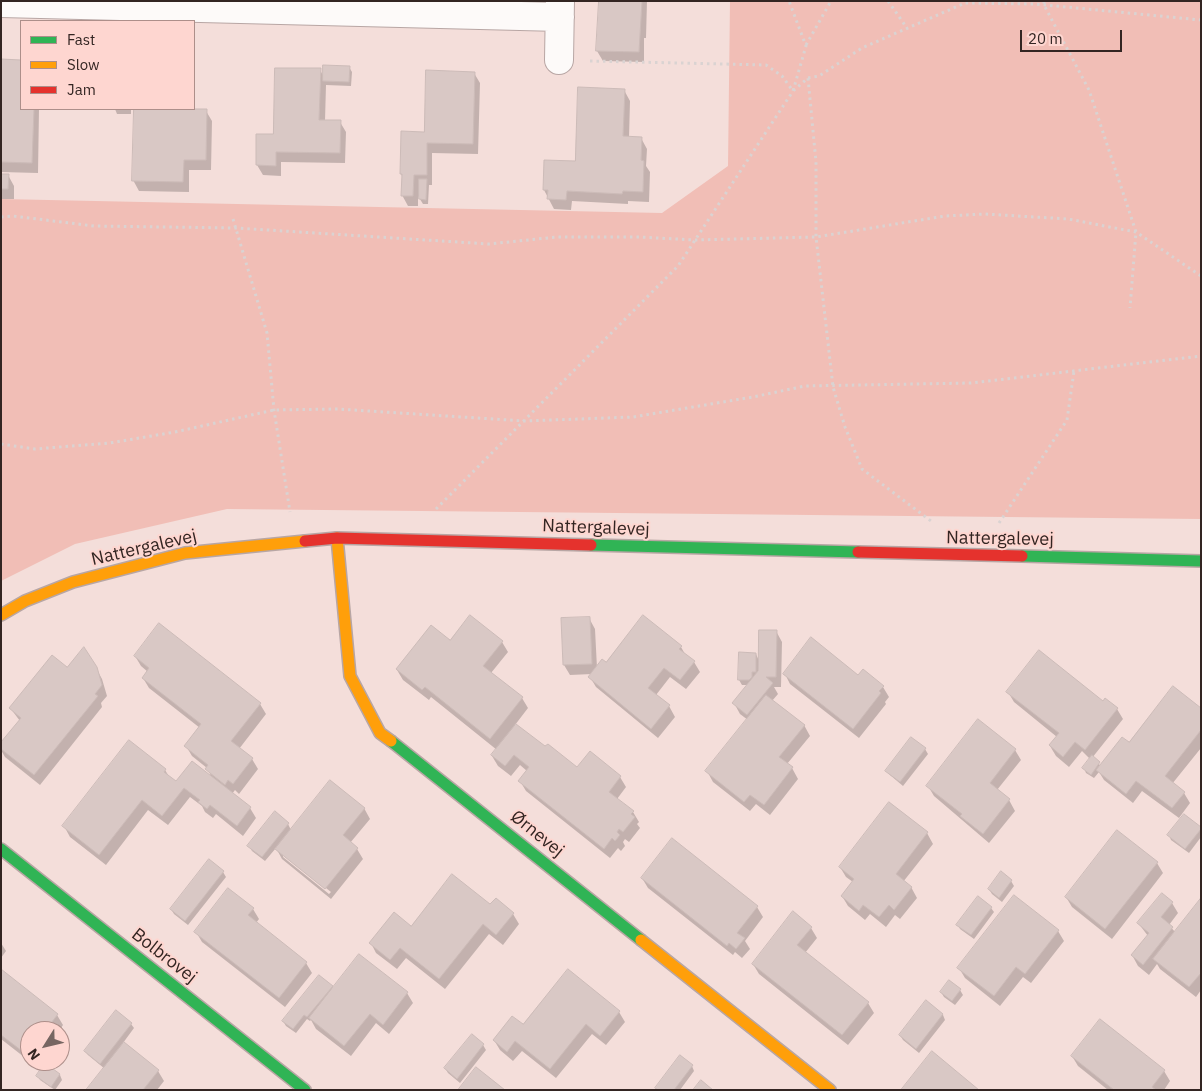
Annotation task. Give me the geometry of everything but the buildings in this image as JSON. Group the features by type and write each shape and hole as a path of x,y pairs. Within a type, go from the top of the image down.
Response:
{"street":[{"path":"1,3 560,9 559,60"},
{"name":"Nattergalevej","path":"1,615 73,582 185,553 337,538 1201,561"},
{"name":"Ørnevej","path":"337,538 350,676 380,733 830,1090"},
{"name":"Bolbrovej","path":"1,849 305,1090"}],"path":[{"path":"789,1 806,46"},
{"path":"793,91 806,46 831,1"},
{"path":"888,1 907,28"},
{"path":"404,540 678,266 793,91 808,78 819,76 862,48 965,2 1044,3 1201,20"},
{"path":"1044,3 1089,90 1136,232 1130,308"},
{"path":"559,60 766,65 782,76 793,91"},
{"path":"808,78 816,162 816,237 833,386 845,427 862,469 938,527"},
{"path":"1,217 13,216 94,226 236,228 489,244 556,237 639,237 695,240 816,237 945,216 985,214 1068,219 1136,232 1201,276"},
{"path":"233,219 267,333 274,410 294,542"},
{"path":"1,444 35,448 110,442 184,430 274,410 338,409 525,421 633,417 753,397 805,386 970,384 1201,356"},
{"path":"977,556 1067,420 1074,372"}],"shaded area":[{"path":"730,1 1201,1 1201,519 227,509 75,544 1,581 1,199 662,213 728,166"}],"traffic: fast":[{"path":"591,545 858,552"},
{"path":"1022,556 1201,561"},
{"path":"391,741 641,940"},
{"path":"1,849 305,1090"}],"traffic: slow":[{"path":"337,538 350,676 380,733 391,741"},
{"path":"1,615 25,601 73,582 185,553 305,541"},
{"path":"641,940 830,1090"}],"traffic: jam":[{"path":"305,541 337,538 591,545"},
{"path":"858,552 1022,556"}]}
